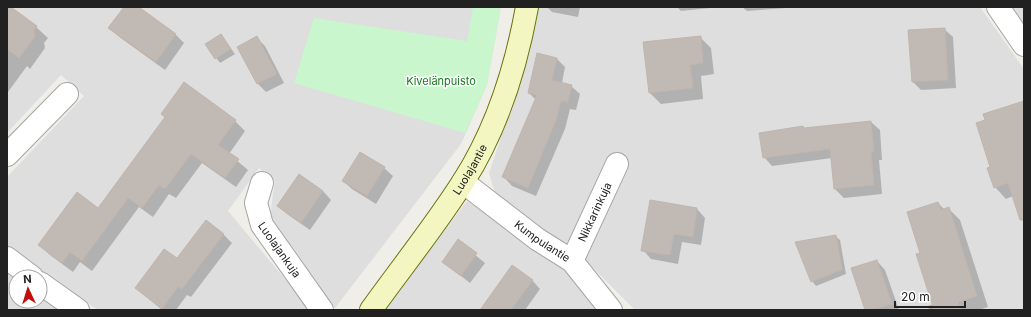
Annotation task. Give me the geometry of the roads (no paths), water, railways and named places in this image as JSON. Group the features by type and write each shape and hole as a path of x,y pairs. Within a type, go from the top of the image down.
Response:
{"main road":[{"name":"Luolajantie","path":"371,310 463,182 483,146 503,101 519,50 527,7"}],"street":[{"path":"998,7 1024,45"},
{"path":"7,156 67,94"},
{"name":"Nikkarinkuja","path":"572,261 617,164"},
{"name":"Kumpulantie","path":"463,182 537,239 572,261 611,310"},
{"name":"Luolajankuja","path":"262,183 256,203 262,225 322,310"},
{"path":"7,258 21,269"},
{"path":"48,289 78,310"}],"park label":[{"name":"Kivelänpuisto","path":"441,81"}]}
